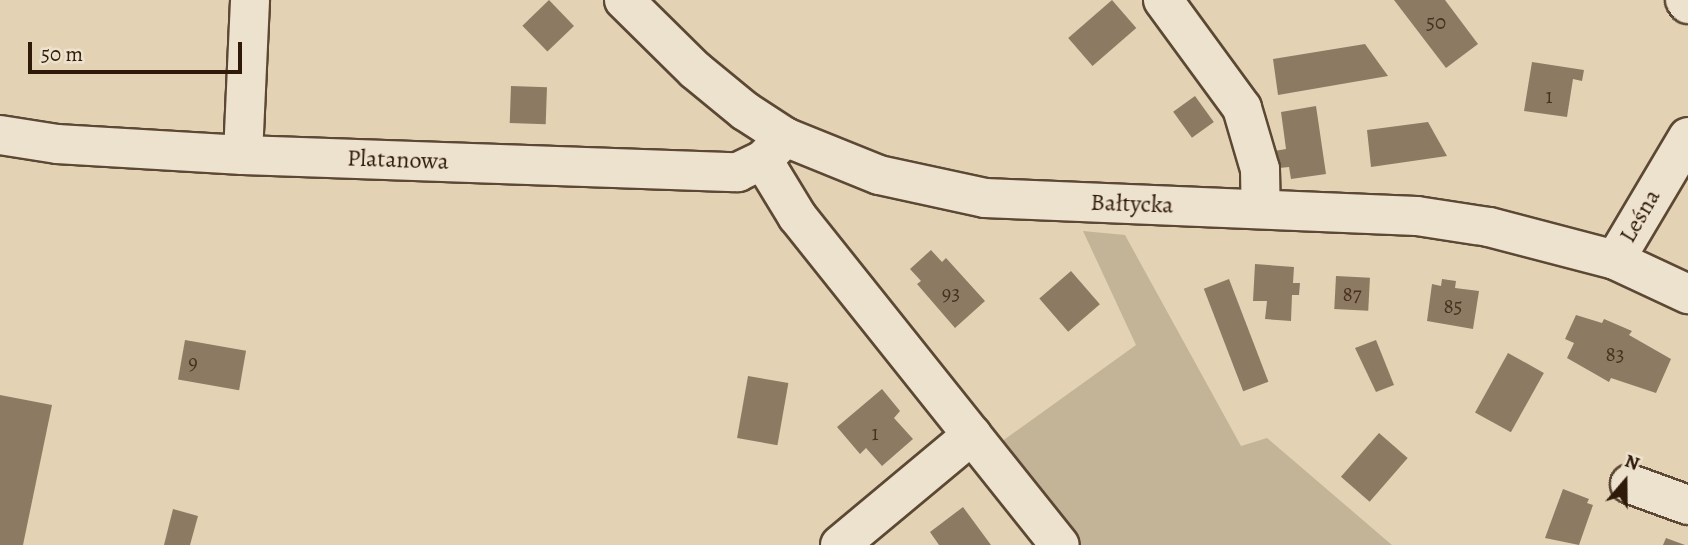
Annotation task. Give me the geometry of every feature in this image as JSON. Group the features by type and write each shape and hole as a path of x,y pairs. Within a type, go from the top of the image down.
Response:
{"street":[{"path":"243,155 250,0"},
{"name":"Bałtycka","path":"624,0 774,148 985,198 1417,216 1489,226 1615,261 1688,294"},
{"path":"1163,0 1242,108 1260,169 1261,208"},
{"name":"Platanowa","path":"0,135 57,145 243,155 738,172 774,148"},
{"name":"Leśna","path":"1615,261 1688,136"},
{"path":"774,148 797,216 1060,545"},
{"path":"840,545 972,435"},
{"path":"1630,484 1688,505"}],"shaded area":[{"path":"1083,231 1125,235 1241,446 1267,438 1392,545 1043,545 973,462 1136,345"}],"building":[{"path":"549,0 574,26 547,52 522,26"},
{"path":"1112,0 1136,28 1093,66 1068,38"},
{"path":"1394,0 1445,0 1478,44 1446,68"},
{"path":"1365,44 1388,76 1278,95 1273,59"},
{"path":"1532,62 1584,70 1582,81 1573,79 1567,117 1524,111"},
{"path":"511,86 547,87 546,124 510,123"},
{"path":"1195,96 1214,122 1192,138 1173,112"},
{"path":"1316,106 1326,174 1291,179 1289,167 1270,169 1268,152 1286,149 1281,112"},
{"path":"1428,122 1447,156 1371,167 1367,130"},
{"path":"931,250 942,262 946,258 985,301 955,328 917,284 921,281 910,269"},
{"path":"1255,264 1294,267 1293,283 1300,283 1299,295 1292,295 1291,321 1265,319 1267,301 1253,301"},
{"path":"1071,271 1100,304 1068,332 1039,299"},
{"path":"1336,276 1370,278 1368,311 1334,309"},
{"path":"1229,279 1268,382 1243,391 1204,289"},
{"path":"1442,279 1456,281 1455,288 1479,291 1473,329 1427,321 1432,284 1441,286"},
{"path":"1576,315 1602,323 1604,319 1632,331 1629,335 1671,359 1656,393 1611,378 1609,382 1567,358 1574,343 1565,339"},
{"path":"185,340 246,351 239,390 178,379"},
{"path":"1376,340 1394,385 1376,392 1355,348"},
{"path":"1508,353 1544,373 1511,432 1475,412"},
{"path":"748,376 788,383 777,445 737,438"},
{"path":"882,389 900,411 894,418 913,439 882,466 866,448 860,454 837,427"},
{"path":"0,395 52,405 23,545 0,545"},
{"path":"1379,433 1408,458 1370,502 1341,477"},
{"path":"1563,489 1589,499 1587,503 1593,505 1579,545 1545,538"},
{"path":"963,507 991,545 939,545 930,532"},
{"path":"173,509 198,516 190,545 164,545"},
{"path":"1666,538 1685,545 1663,545"}]}
